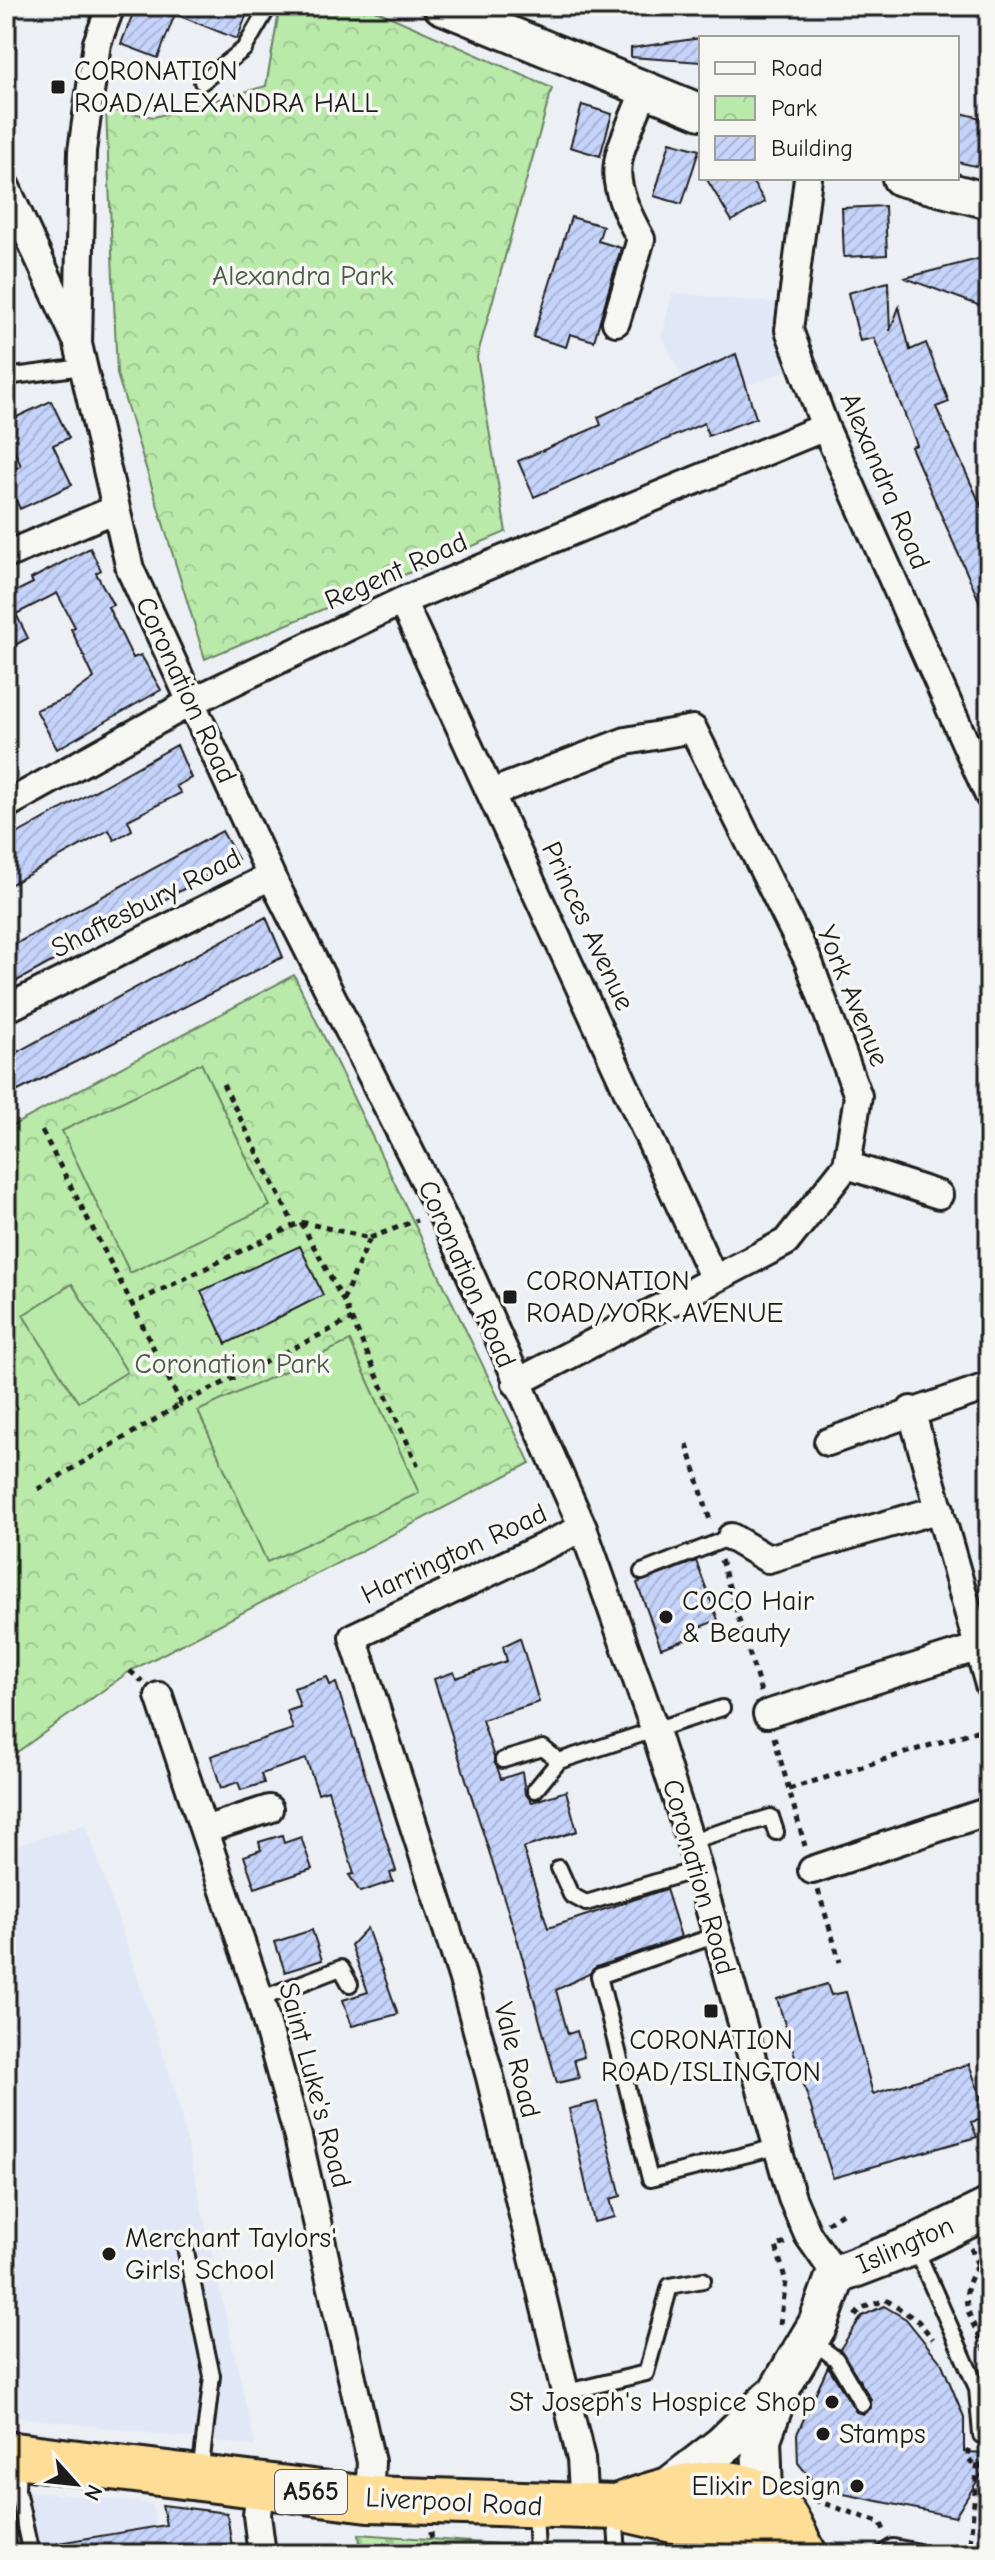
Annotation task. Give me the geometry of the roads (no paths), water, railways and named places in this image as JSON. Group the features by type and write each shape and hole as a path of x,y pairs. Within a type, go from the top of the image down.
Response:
{"highway":[{"name":"Liverpool Road","path":"12,2454 369,2499 605,2507 673,2520 722,2521 745,2527 780,2549"},
{"name":"Liverpool Road","path":"605,2507 668,2488 743,2487 763,2495"},
{"name":"A565","path":"763,2495 786,2519 780,2549"}],"main road":[{"name":"Islington","path":"836,2275 984,2216"},
{"path":"763,2495 761,2439 779,2390 806,2343 836,2275"},
{"path":"668,2488 723,2445 779,2390"}],"street":[{"name":"Coronation Road","path":"111,6 97,43 82,151 80,355 130,569 271,876 441,1211 583,1528 655,1731 699,1869 776,2147 808,2235 836,2275"},
{"path":"441,6 699,111"},
{"path":"616,322 641,239 620,201 615,169 645,89"},
{"name":"Alexandra Road","path":"808,180 789,330 825,427 989,796"},
{"path":"908,180 989,201"},
{"path":"6,187 80,355"},
{"name":"Regent Road","path":"6,805 191,702 402,601 825,427"},
{"path":"6,555 116,509"},
{"name":"Princes Avenue","path":"402,601 714,1279"},
{"name":"York Avenue","path":"491,793 626,741 693,729 808,960 858,1096 847,1165 786,1242 516,1383"},
{"name":"Shaftesbury Road","path":"6,1009 271,876"},
{"path":"847,1165 939,1195"},
{"path":"828,1442 911,1410 989,1386"},
{"path":"911,1410 989,1685"},
{"path":"731,1537 768,1559 940,1509"},
{"name":"Harrington Road","path":"353,1637 583,1528"},
{"name":"Vale Road","path":"353,1637 462,1976 490,2077 563,2393 581,2459 605,2507"},
{"path":"767,1714 979,1647"},
{"name":"Saint Luke's Road","path":"159,1696 260,1999 298,2137 361,2411 371,2462 369,2499"},
{"path":"204,1830 269,1809"},
{"path":"812,1870 989,1811"},
{"path":"260,2487 257,2515 262,2554"},
{"path":"890,2552 914,2554"}],"lane":[{"path":"202,82 244,49 269,6"},
{"path":"6,377 80,355"},
{"path":"642,1572 731,1537"},
{"path":"535,1790 559,1761 722,1708"},
{"path":"503,1760 543,1748 559,1761"},
{"path":"690,1841 771,1817 776,1832"},
{"path":"559,1868 571,1895 586,1903 699,1869"},
{"path":"717,1935 599,1976 650,2179 776,2147"},
{"path":"260,1999 341,1968 350,1984"},
{"path":"914,2245 977,2388 981,2435 989,2436"},
{"path":"185,2247 212,2376 200,2479"},
{"path":"563,2393 646,2373 670,2286 703,2280"},
{"path":"806,2343 862,2404"},
{"path":"12,2454 31,2554"},
{"path":"535,2506 537,2554"},
{"path":"605,2507 618,2554"}],"place":[{"name":"CORONATION ROAD/ALEXANDRA HALL","path":"58,87"},
{"name":"CORONATION ROAD/YORK AVENUE","path":"510,1297"},
{"name":"COCO Hair & Beauty","path":"666,1617"},
{"name":"CORONATION ROAD/ISLINGTON","path":"711,2011"},
{"name":"Merchant Taylors' Girls' School","path":"109,2254"},
{"name":"St Joseph's Hospice Shop","path":"832,2402"},
{"name":"Stamps","path":"823,2434"},
{"name":"Elixir Design","path":"857,2486"}],"park label":[{"name":"Alexandra Park","path":"303,276"},
{"name":"Coronation Park","path":"232,1364"}]}
